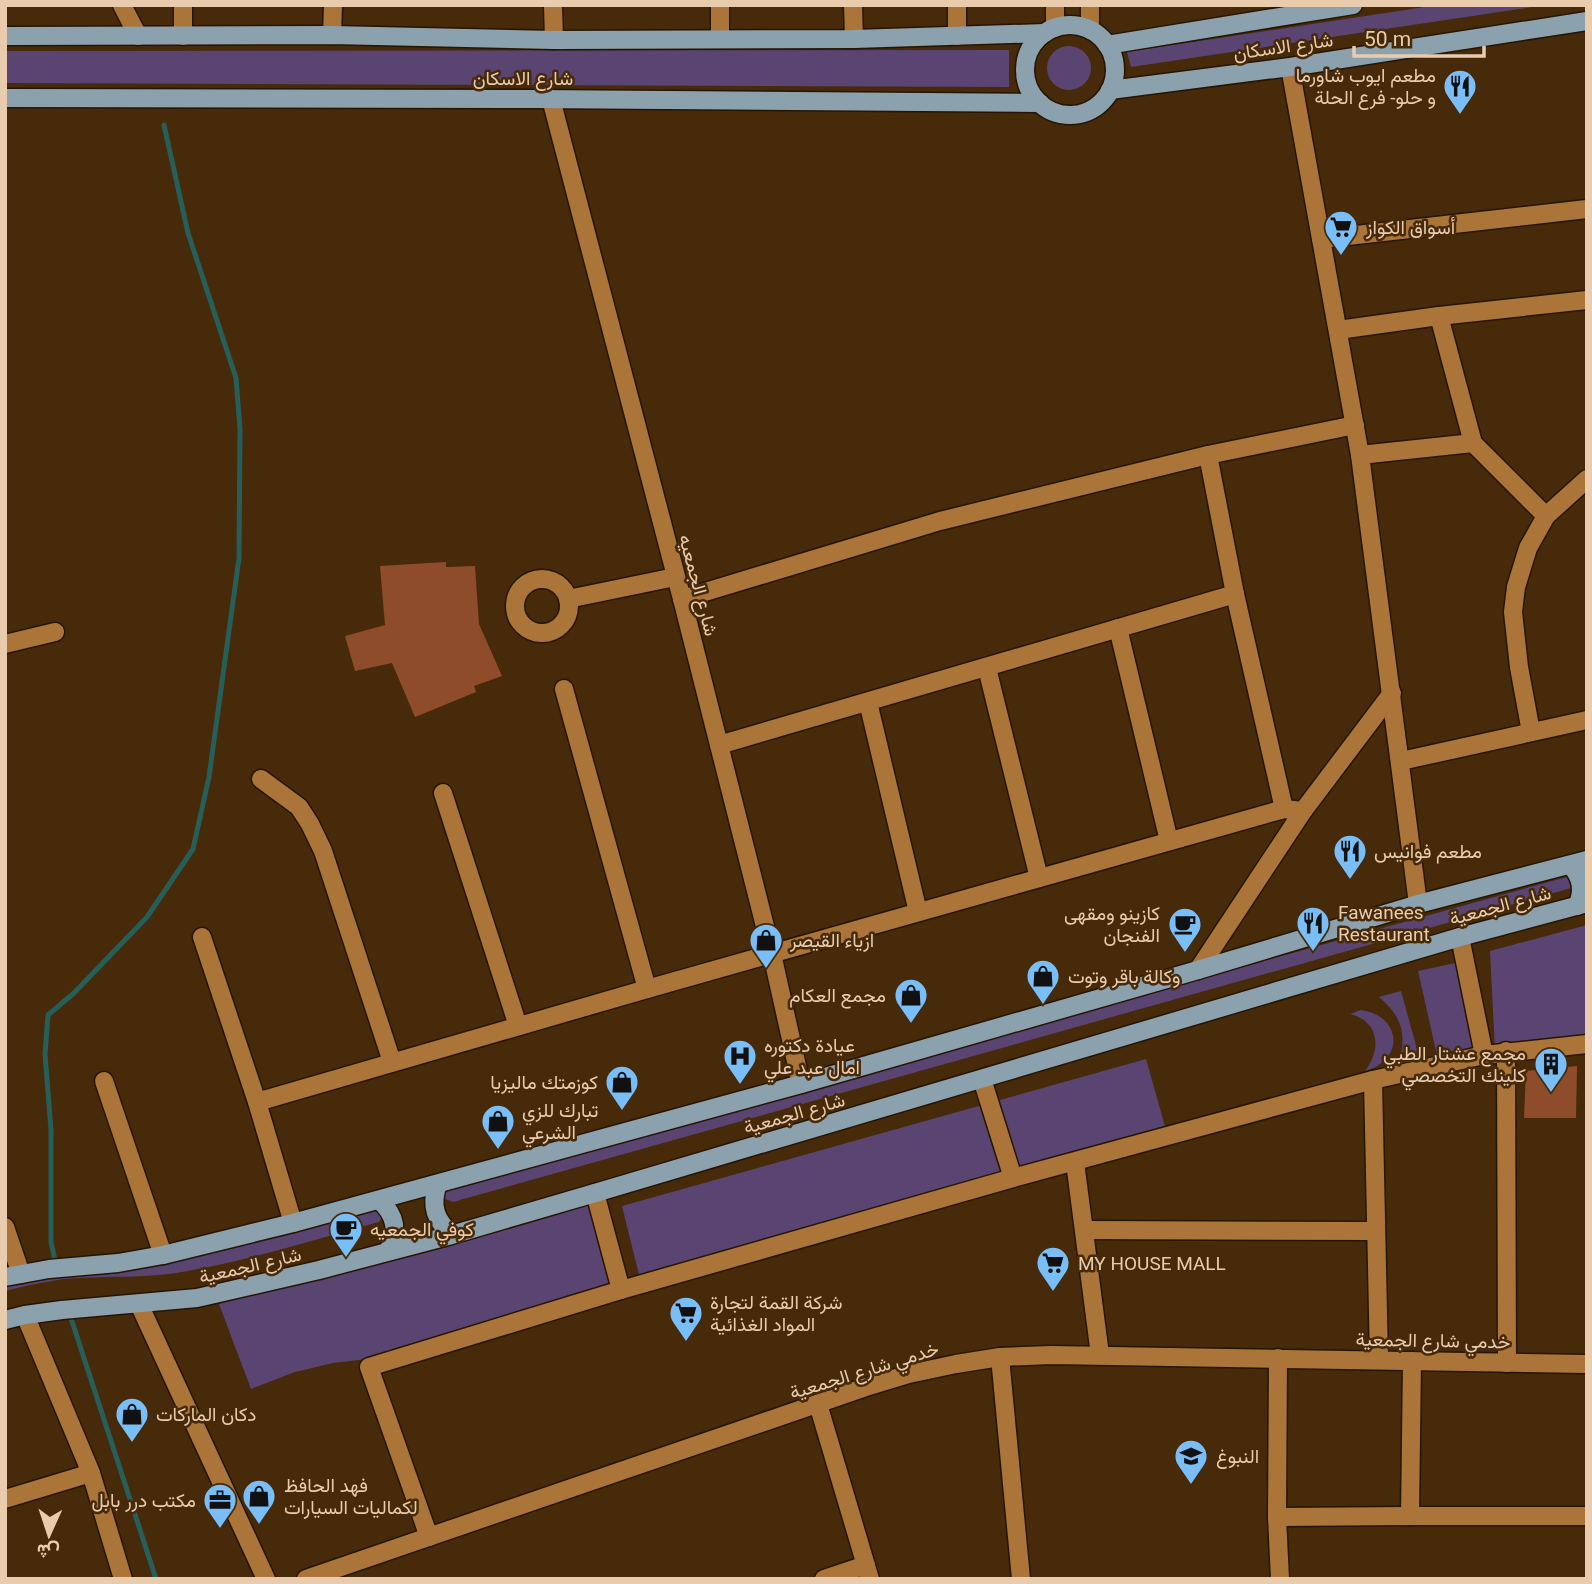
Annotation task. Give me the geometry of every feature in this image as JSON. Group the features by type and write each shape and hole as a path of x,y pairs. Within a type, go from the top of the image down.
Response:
{"main road":[{"name":"شارع الاسكان","path":"1107,45 1353,5"},
{"name":"شارع الاسكان","path":"1110,90 1290,67 1587,21"},
{"path":"1079,26 1090,30 1107,45 1112,56 1114,79 1110,90 1103,100 1084,112 1072,115 1050,110 1032,95 1027,84 1026,61 1030,50 1036,40 1050,30 1079,26"},
{"name":"شارع الاسكان","path":"5,36 854,39 1050,30"},
{"name":"شارع الاسكان","path":"5,98 1040,103"},
{"path":"1578,862 1582,905"},
{"name":"شارع الجمعية","path":"13,1275 163,1255 293,1223 801,1084 1418,904 1578,862"},
{"name":"شارع الجمعية","path":"5,1320 96,1306 197,1298 319,1270 595,1194 1460,937 1582,905"},
{"path":"438,1184 433,1203 435,1212 445,1229 453,1234"},
{"path":"379,1200 392,1214 395,1224 395,1233 388,1251"}],"street":[{"path":"122,5 138,36"},
{"path":"183,5 183,36"},
{"path":"332,36 333,5"},
{"path":"553,5 554,40"},
{"path":"720,5 720,39"},
{"path":"853,5 854,39"},
{"path":"957,5 957,36"},
{"path":"1050,30 1055,5"},
{"path":"1090,5 1090,30"},
{"path":"1290,67 1360,455 1418,904"},
{"name":"شارع الجمعيه","path":"551,99 682,599 772,954 801,1084"},
{"path":"1321,239 1587,209"},
{"path":"1338,330 1587,300"},
{"path":"1439,316 1473,443 1546,516"},
{"path":"682,599 940,521 1208,455 1354,425"},
{"path":"1360,455 1473,443"},
{"path":"1208,455 1284,809"},
{"path":"1531,732 1519,667 1513,612 1516,587 1528,548 1546,516 1587,480"},
{"path":"568,599 675,577"},
{"path":"719,745 1236,593"},
{"path":"1118,628 1169,841"},
{"path":"5,643 55,632"},
{"path":"987,668 1039,878"},
{"path":"564,689 647,989"},
{"path":"1198,970 1303,811 1392,693"},
{"path":"868,702 918,912"},
{"path":"1401,761 1587,720"},
{"path":"261,779 299,807 323,851 392,1062"},
{"path":"443,793 518,1026"},
{"path":"257,1102 1284,809 1303,811"},
{"path":"202,937 257,1102 293,1223"},
{"path":"1460,937 1484,1055"},
{"path":"429,1537 369,1367 621,1290 1013,1178 1373,1080 1506,1051 1587,1044"},
{"path":"1506,1051 1507,1363"},
{"path":"982,1079 1013,1178"},
{"path":"1373,1080 1379,1360"},
{"path":"104,1082 163,1255"},
{"path":"1075,1162 1100,1354"},
{"path":"595,1194 621,1290"},
{"path":"5,1227 13,1275"},
{"path":"1084,1230 1376,1231"},
{"path":"139,1304 266,1579"},
{"path":"25,1315 91,1473 123,1579"},
{"name":"خدمي شارع الجمعية","path":"306,1579 866,1387 956,1364 1000,1357 1100,1354 1587,1364"},
{"path":"1000,1357 1021,1579"},
{"path":"1278,1358 1280,1579"},
{"path":"1410,1516 1412,1361"},
{"path":"818,1404 868,1572 824,1579"},
{"path":"5,1499 91,1473"},
{"path":"1278,1517 1587,1516"}],"shaded area":[{"path":"1438,5 1546,5 1131,67 1127,52"},
{"path":"1069,46 1084,53 1091,68 1084,83 1069,90 1054,83 1047,68 1054,53"},
{"path":"1009,50 1009,87 5,83 5,51"},
{"path":"1570,876 1575,887 453,1202 445,1199 443,1194 446,1188"},
{"path":"1587,925 1587,1043 1495,1050 1490,951"},
{"path":"1460,962 1481,1055 1439,1064 1418,971"},
{"path":"1401,991 1420,1060 1397,1067 1402,1046 1401,1028 1393,1012 1379,997"},
{"path":"1361,1010 1375,1014 1385,1021 1391,1029 1393,1039 1387,1058 1365,1071 1374,1054 1375,1037 1367,1023 1350,1014"},
{"path":"1146,1059 1168,1137 642,1287 622,1206"},
{"path":"590,1199 622,1293 375,1358 333,1363 295,1372 251,1389 219,1304"},
{"path":"380,1206 384,1214 379,1222 227,1263 164,1275 60,1280 5,1291 5,1280 189,1258"}],"building":[{"path":"446,562 446,567 475,566 479,624 502,676 474,686 476,692 415,717 392,663 355,671 345,636 385,625 380,566"},
{"name":"مجمع عشتار الطبي كلينك التخصصي","path":"1577,1066 1576,1118 1524,1118 1526,1071"}],"waterway":[{"path":"56,1265 51,1242 51,1130 45,1054 48,1015 74,993 147,917 193,849 209,777 239,558 240,429 236,378 188,233 164,125"},
{"path":"69,1312 156,1579"}],"place":[{"name":"مطعم ايوب شاورما و حلو- فرع الحلة","path":"1460,116"},
{"name":"أسواق الكواز","path":"1341,257"},
{"name":"مطعم فوانيس","path":"1350,881"},
{"name":"Fawanees Restaurant","path":"1313,953"},
{"name":"كازينو ومقهى الفنجان","path":"1185,954"},
{"name":"ازياء القيصر","path":"766,970"},
{"name":"وكالة باقر وتوت","path":"1043,1006"},
{"name":"مجمع العكام","path":"911,1025"},
{"name":"عيادة دكتوره امال عبد علي","path":"740,1086"},
{"name":"مجمع عشتار الطبي كلينك التخصصي","path":"1551,1094"},
{"name":"كوزمتك ماليزيا","path":"622,1112"},
{"name":"تبارك للزي الشرعي","path":"498,1151"},
{"name":"كوفي الجمعيه","path":"346,1259"},
{"name":"MY HOUSE MALL","path":"1053,1293"},
{"name":"شركة القمة لتجارة المواد الغذائية","path":"686,1343"},
{"name":"دكان الماركات","path":"132,1444"},
{"name":"النبوغ","path":"1191,1486"},
{"name":"فهد الحافظ لكماليات السيارات","path":"259,1526"},
{"name":"مكتب درر بابل","path":"220,1530"}]}
